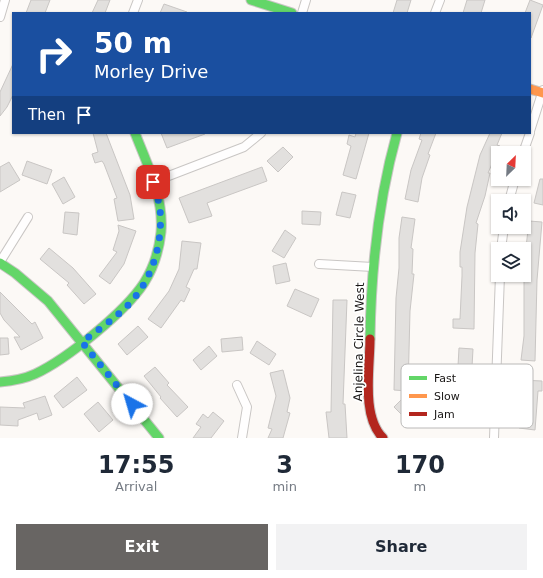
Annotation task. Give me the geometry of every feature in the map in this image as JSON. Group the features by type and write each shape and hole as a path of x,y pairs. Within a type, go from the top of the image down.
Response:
{"street":[{"path":"0,17 5,0"},
{"path":"134,12 138,0"},
{"path":"251,0 289,12"},
{"path":"302,12 306,0"},
{"path":"435,12 440,0"},
{"path":"531,89 543,92 531,129"},
{"path":"0,382 20,379 48,368 130,303 147,279 157,250 161,221 160,207 153,182 135,134"},
{"path":"153,182 244,147 261,134"},
{"name":"Anjelina Circle West","path":"383,438 375,428 370,416 369,404 372,267 383,182 397,134"},
{"path":"525,146 529,134"},
{"path":"28,217 0,262 16,273 48,301 159,438"},
{"name":"Anjelina Circle West","path":"319,264 372,267"},
{"path":"497,364 500,282"},
{"path":"237,385 247,407 242,438"},
{"path":"494,428 494,438"}],"building":[{"path":"31,0 50,0 45,12 26,12"},
{"path":"98,0 110,0 105,12 92,12"},
{"path":"397,0 411,0 407,12 393,12"},
{"path":"467,0 485,0 481,12 463,12"},
{"path":"530,0 543,5 531,38 531,12 525,12"},
{"path":"164,4 187,12 160,12"},
{"path":"12,66 12,97 0,116 0,92"},
{"path":"93,134 106,134 130,195 134,219 118,221 114,199 117,198 104,164 102,161 95,163 92,154 98,152"},
{"path":"161,134 205,134 167,148"},
{"path":"356,134 369,134 356,179 343,175 351,146 347,144 349,135 355,137"},
{"path":"421,134 436,134 428,154 430,155 422,178 418,202 405,199 411,170 422,140 419,139"},
{"path":"490,134 502,134 497,145 500,146 491,146 491,166 488,173 490,173 485,196 476,223 478,224 475,253 474,329 453,328 453,319 460,319 462,267 460,267 460,252 467,207 480,155"},
{"path":"283,147 293,157 278,172 267,161"},
{"path":"27,161 52,170 47,184 22,175"},
{"path":"9,162 20,180 0,192 0,167"},
{"path":"262,167 267,181 207,203 212,216 189,223 179,198"},
{"path":"64,177 75,197 63,204 52,184"},
{"path":"540,179 543,179 543,205 534,203"},
{"path":"342,192 356,195 350,218 336,215"},
{"path":"302,211 321,212 320,225 302,224"},
{"path":"65,212 79,213 77,235 63,233"},
{"path":"402,217 415,219 411,248 413,249 412,274 414,274 410,311 409,364 401,364 401,390 394,390 399,238"},
{"path":"531,221 542,222 537,280 535,361 521,360 524,336 524,282 531,282 531,242 527,242 528,234 531,234"},
{"path":"118,225 136,231 124,264 110,284 99,276 117,252 113,250 119,231"},
{"path":"285,230 296,238 284,258 272,251"},
{"path":"182,241 201,243 197,269 194,269 186,287 190,289 184,302 181,300 161,328 148,319 169,291 179,269"},
{"path":"49,248 73,268 96,294 84,304 67,285 69,283 40,259"},
{"path":"286,263 290,281 276,284 273,266"},
{"path":"295,289 319,299 311,317 287,306"},
{"path":"0,292 32,324 35,322 43,338 21,350 14,337 20,337 4,320 0,313"},
{"path":"333,300 347,300 343,404 345,404 347,438 329,438 326,412 331,412"},
{"path":"138,326 148,337 127,355 118,344"},
{"path":"242,337 243,350 222,352 221,339"},
{"path":"0,338 8,338 9,354 0,355"},
{"path":"257,341 276,354 269,365 250,353"},
{"path":"209,346 217,356 201,370 193,360"},
{"path":"459,348 473,349 472,364 458,364"},
{"path":"155,367 169,383 167,385 188,407 177,417 160,398 161,397 144,376"},
{"path":"283,370 290,398 287,412 290,413 283,438 268,438 272,429 268,428 276,396 270,373"},
{"path":"77,377 87,390 63,408 54,396"},
{"path":"533,381 542,381 542,391 538,391 535,430 519,428 533,428"},
{"path":"45,396 52,415 39,420 37,413 18,420 18,426 0,425 0,407 25,408 23,403"},
{"path":"401,400 401,414 394,407"},
{"path":"98,402 113,420 99,432 84,414"},
{"path":"213,412 224,421 211,438 193,438 201,427 196,424 203,414 208,418"}],"traffic: fast":[{"path":"251,0 289,12"},
{"path":"0,382 18,380 31,376 63,358 110,321 135,295 148,277 159,246 161,232 160,206 154,181 135,134"},
{"path":"370,339 374,261 380,210 397,134"},
{"path":"0,263 15,273 48,301 159,438"}],"traffic: slow":[{"path":"531,89 543,93"}],"traffic: jam":[{"path":"370,339 368,377 369,405 376,429 383,438"}],"route":[{"path":"132,404 82,342 130,303 147,279 157,250 161,221 160,207 153,182"}]}
